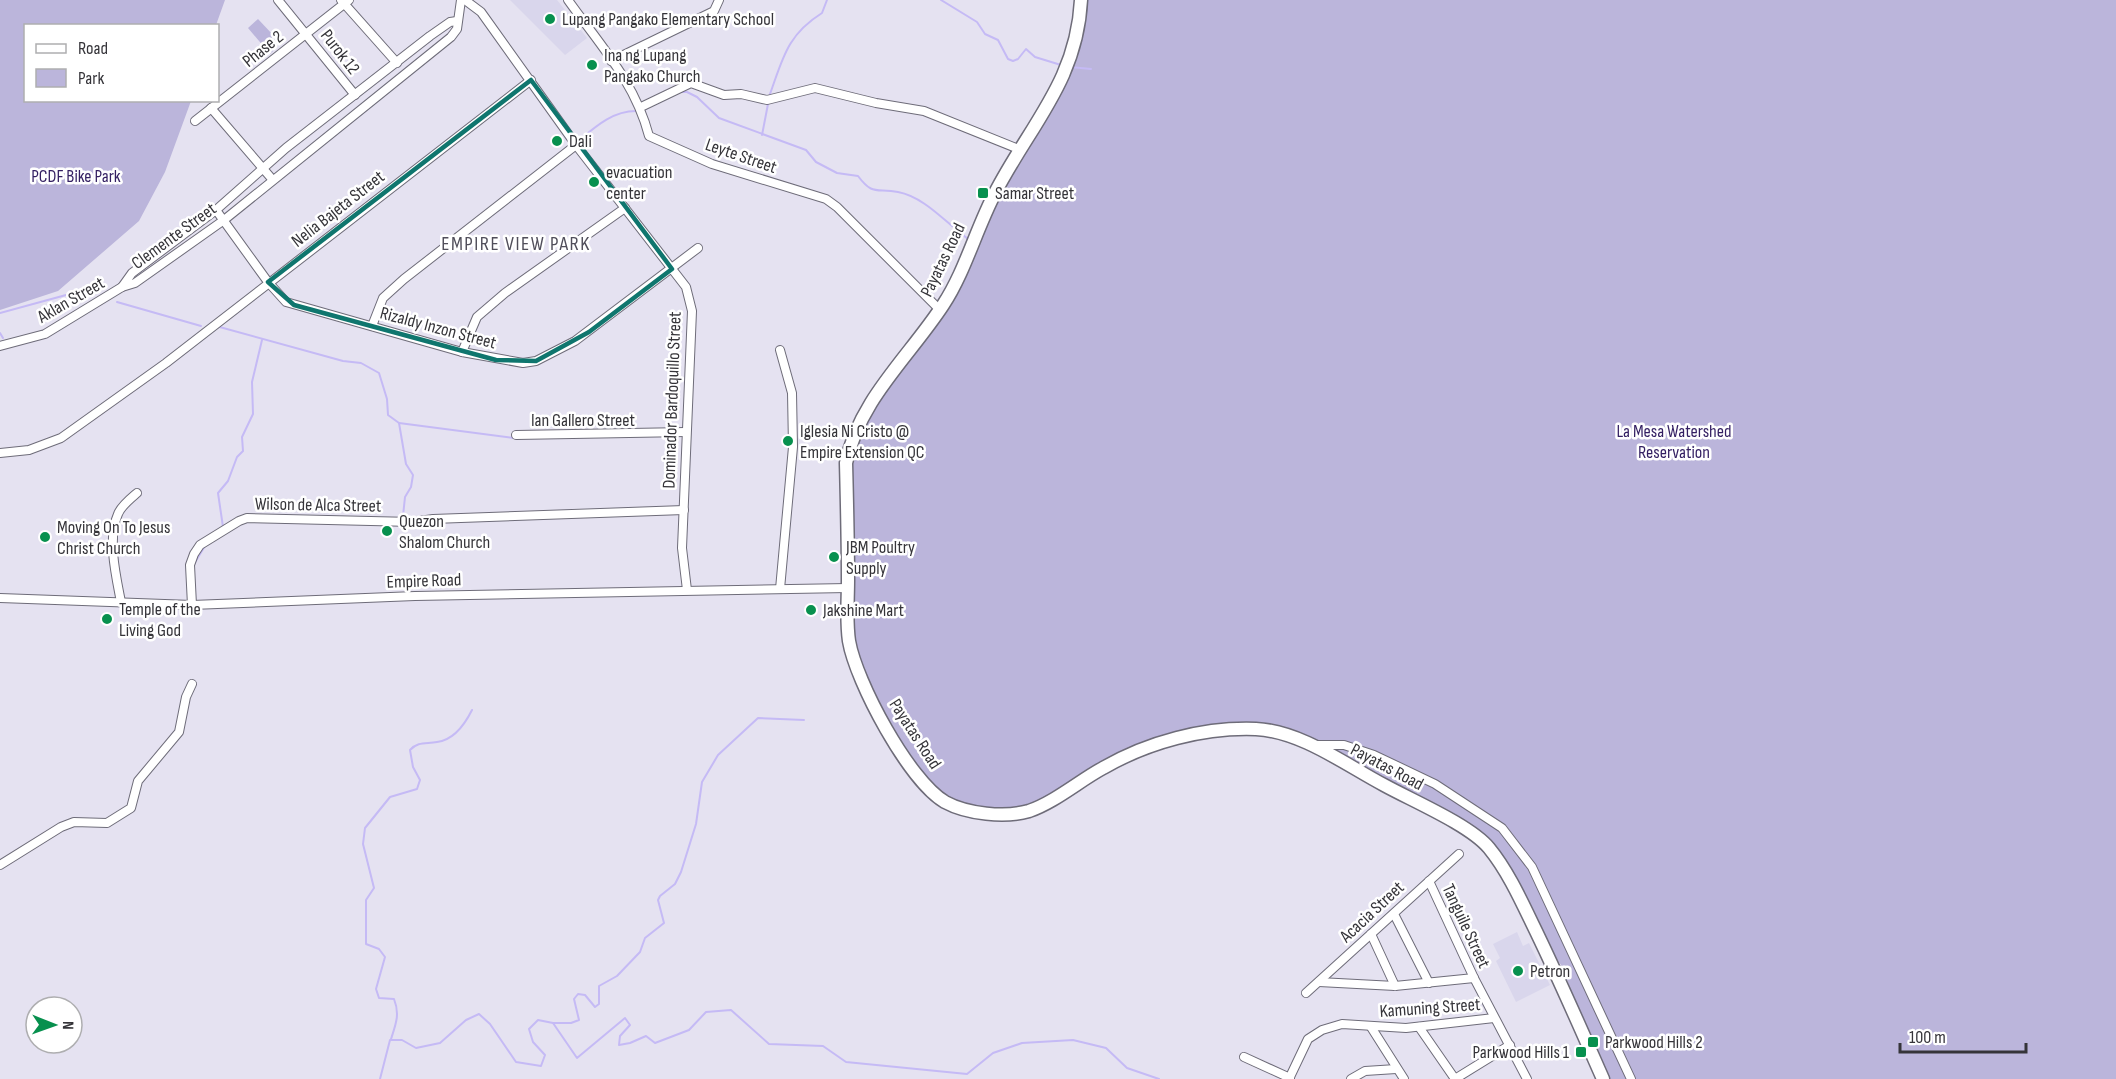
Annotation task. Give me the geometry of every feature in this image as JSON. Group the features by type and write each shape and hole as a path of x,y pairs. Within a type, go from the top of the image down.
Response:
{"main road":[{"name":"Payatas Road","path":"1081,0 1079,30 1052,99 994,195 940,310 871,402 849,445 846,463 849,642 863,685 892,738 931,791 956,806 999,814 1030,810 1130,754 1183,737 1258,729 1278,733 1309,745 1460,827 1490,849 1512,884 1541,941 1603,1079"}],"street":[{"name":"Purok 12","path":"278,0 355,95"},
{"name":"Clemente Street","path":"122,287 135,283 167,263 224,220 451,37 457,29 463,0"},
{"name":"Dominador Bardoquillo Street","path":"463,0 481,12 576,145 686,287 692,311 682,548 687,590"},
{"name":"Leyte Street","path":"568,0 627,81 641,107 650,136 712,164 826,199 837,207 940,310"},
{"path":"611,61 714,11 720,0"},
{"name":"Phase 2","path":"219,102 345,1"},
{"path":"345,1 397,63"},
{"name":"Clemente Street","path":"122,287 132,273 216,210 264,170 286,148 450,22 457,21"},
{"path":"383,74 390,84"},
{"name":"Nelia Bajeta Street","path":"0,453 29,450 61,438 166,363 531,80"},
{"path":"641,107 691,83 724,94 741,94 767,100 815,88 876,103 924,111 1020,150"},
{"name":"Phase 2","path":"195,122 219,102"},
{"path":"344,104 353,116"},
{"path":"211,108 272,179"},
{"path":"370,326 383,298 404,279 576,145"},
{"path":"462,352 477,317 505,293 625,208"},
{"name":"Rizaldy Inzon Street","path":"216,210 268,282 286,302 462,352 523,363 537,361 589,332 698,248"},
{"name":"Aklan Street","path":"0,346 45,334 122,287"},
{"path":"780,350 792,393 793,447 780,589"},
{"name":"Ian Gallero Street","path":"516,435 686,432"},
{"path":"121,602 115,558 115,522 118,511 137,493"},
{"name":"Wilson de Alca Street","path":"192,604 190,565 200,545 247,518 413,522 433,519 684,510"},
{"name":"Empire Road","path":"0,598 192,604 687,590 848,588"},
{"path":"0,865 61,827 74,822 107,823 131,808 138,781 179,732 186,697 192,684"},
{"path":"1309,745 1344,745 1374,755 1435,784 1502,828 1532,867 1631,1079"},
{"name":"Acacia Street","path":"1306,993 1459,854"},
{"name":"Tanguile Street","path":"1429,881 1474,978 1527,1079"},
{"path":"1394,914 1429,982"},
{"path":"1371,934 1395,986"},
{"path":"1319,982 1395,986 1474,978"},
{"name":"Kamuning Street","path":"1290,1078 1308,1039 1322,1030 1342,1024 1371,1027 1419,1027 1494,1018"},
{"path":"1371,1027 1396,1070 1404,1079"},
{"path":"1419,1027 1455,1079 1510,1045"},
{"path":"1244,1057 1290,1078"},
{"path":"1351,1079 1365,1071 1396,1070"}],"highlighted area":[{"path":"531,80 672,269 589,332 536,361 496,360 294,305 268,282"}],"shaded area":[{"name":"Lupang Pangako Elementary School","path":"510,0 557,0 587,38 565,55"},
{"path":"1517,932 1523,946 1529,943 1550,985 1516,1002 1496,961 1500,958 1493,944"}],"green space":[{"name":"PCDF Bike Park","path":"0,0 225,0 216,24 24,24 24,102 191,102 165,172 139,221 58,291 0,310"},
{"name":"La Mesa Watershed Reservation","path":"1081,0 2116,0 2116,1079 1603,1079 1562,966 1541,941 1484,843 1288,735 1178,735 1035,806 999,811 953,802 918,773 864,679 853,641 849,445 959,273 1052,99"},
{"path":"258,19 274,36 268,41 275,49 270,54 248,28"}],"waterway":[{"path":"770,94 788,48 801,30 822,13 827,0"},
{"path":"941,0 977,22 985,34 998,40 1008,59 1013,61 1018,59 1026,49 1035,57 1061,65"},
{"path":"1070,67 1091,69"},
{"path":"678,92 687,92 697,97 719,118 806,150 816,162 837,173 858,176 871,189 898,192 917,199 968,239"},
{"path":"762,135 768,104"},
{"path":"577,142 612,117 636,111"},
{"path":"0,313 66,295 89,295"},
{"path":"117,302 201,326"},
{"path":"216,326 343,361 361,363 379,373 387,399 388,415 399,423 406,464 413,475 411,487 405,497 403,516"},
{"path":"0,333 3,338"},
{"path":"223,527 218,493 228,481 237,457 243,451 242,437 253,414 252,382 262,340"},
{"path":"399,423 514,438"},
{"path":"194,564 205,546"},
{"path":"391,1039 397,1019 396,1004 394,999 379,998 376,989 385,957 379,949 366,944 366,900 374,888 363,844 365,828 390,797 417,789 420,780 413,767 410,750 419,744 443,741 454,735 472,710"},
{"path":"553,1023 571,1023 579,1020 574,999 578,994 585,995 595,1007 599,1004 599,986 617,976 640,952 645,938 664,923 658,900 675,884 681,872 696,824 702,782 718,755 758,718 804,720"},
{"path":"380,1079 390,1040 402,1040 416,1048 440,1043 466,1020 479,1014 490,1024 516,1062 541,1066 545,1055 533,1042 529,1029 538,1020 553,1023 577,1058 625,1018 630,1025 620,1036 619,1045 646,1036 655,1043 689,1030 706,1012 731,1010 769,1044 823,1046 846,1062 967,1074 993,1053 1022,1043 1073,1040 1106,1048 1127,1068 1159,1079"}],"place":[{"name":"Lupang Pangako Elementary School","path":"550,19"},
{"name":"Ina ng Lupang Pangako Church","path":"592,65"},
{"name":"Dali","path":"557,141"},
{"name":"evacuation center","path":"594,182"},
{"name":"Samar Street","path":"983,193"},
{"name":"Iglesia Ni Cristo @ Empire Extension QC","path":"788,441"},
{"name":"Quezon Shalom Church","path":"387,531"},
{"name":"Moving On To Jesus Christ Church","path":"45,537"},
{"name":"JBM Poultry Supply","path":"834,557"},
{"name":"Jakshine Mart","path":"811,610"},
{"name":"Temple of the Living God","path":"107,619"},
{"name":"Petron","path":"1518,971"},
{"name":"Parkwood Hills 2","path":"1593,1042"},
{"name":"Parkwood Hills 1","path":"1581,1052"}],"district":[{"name":"EMPIRE VIEW PARK","path":"516,244"}]}
